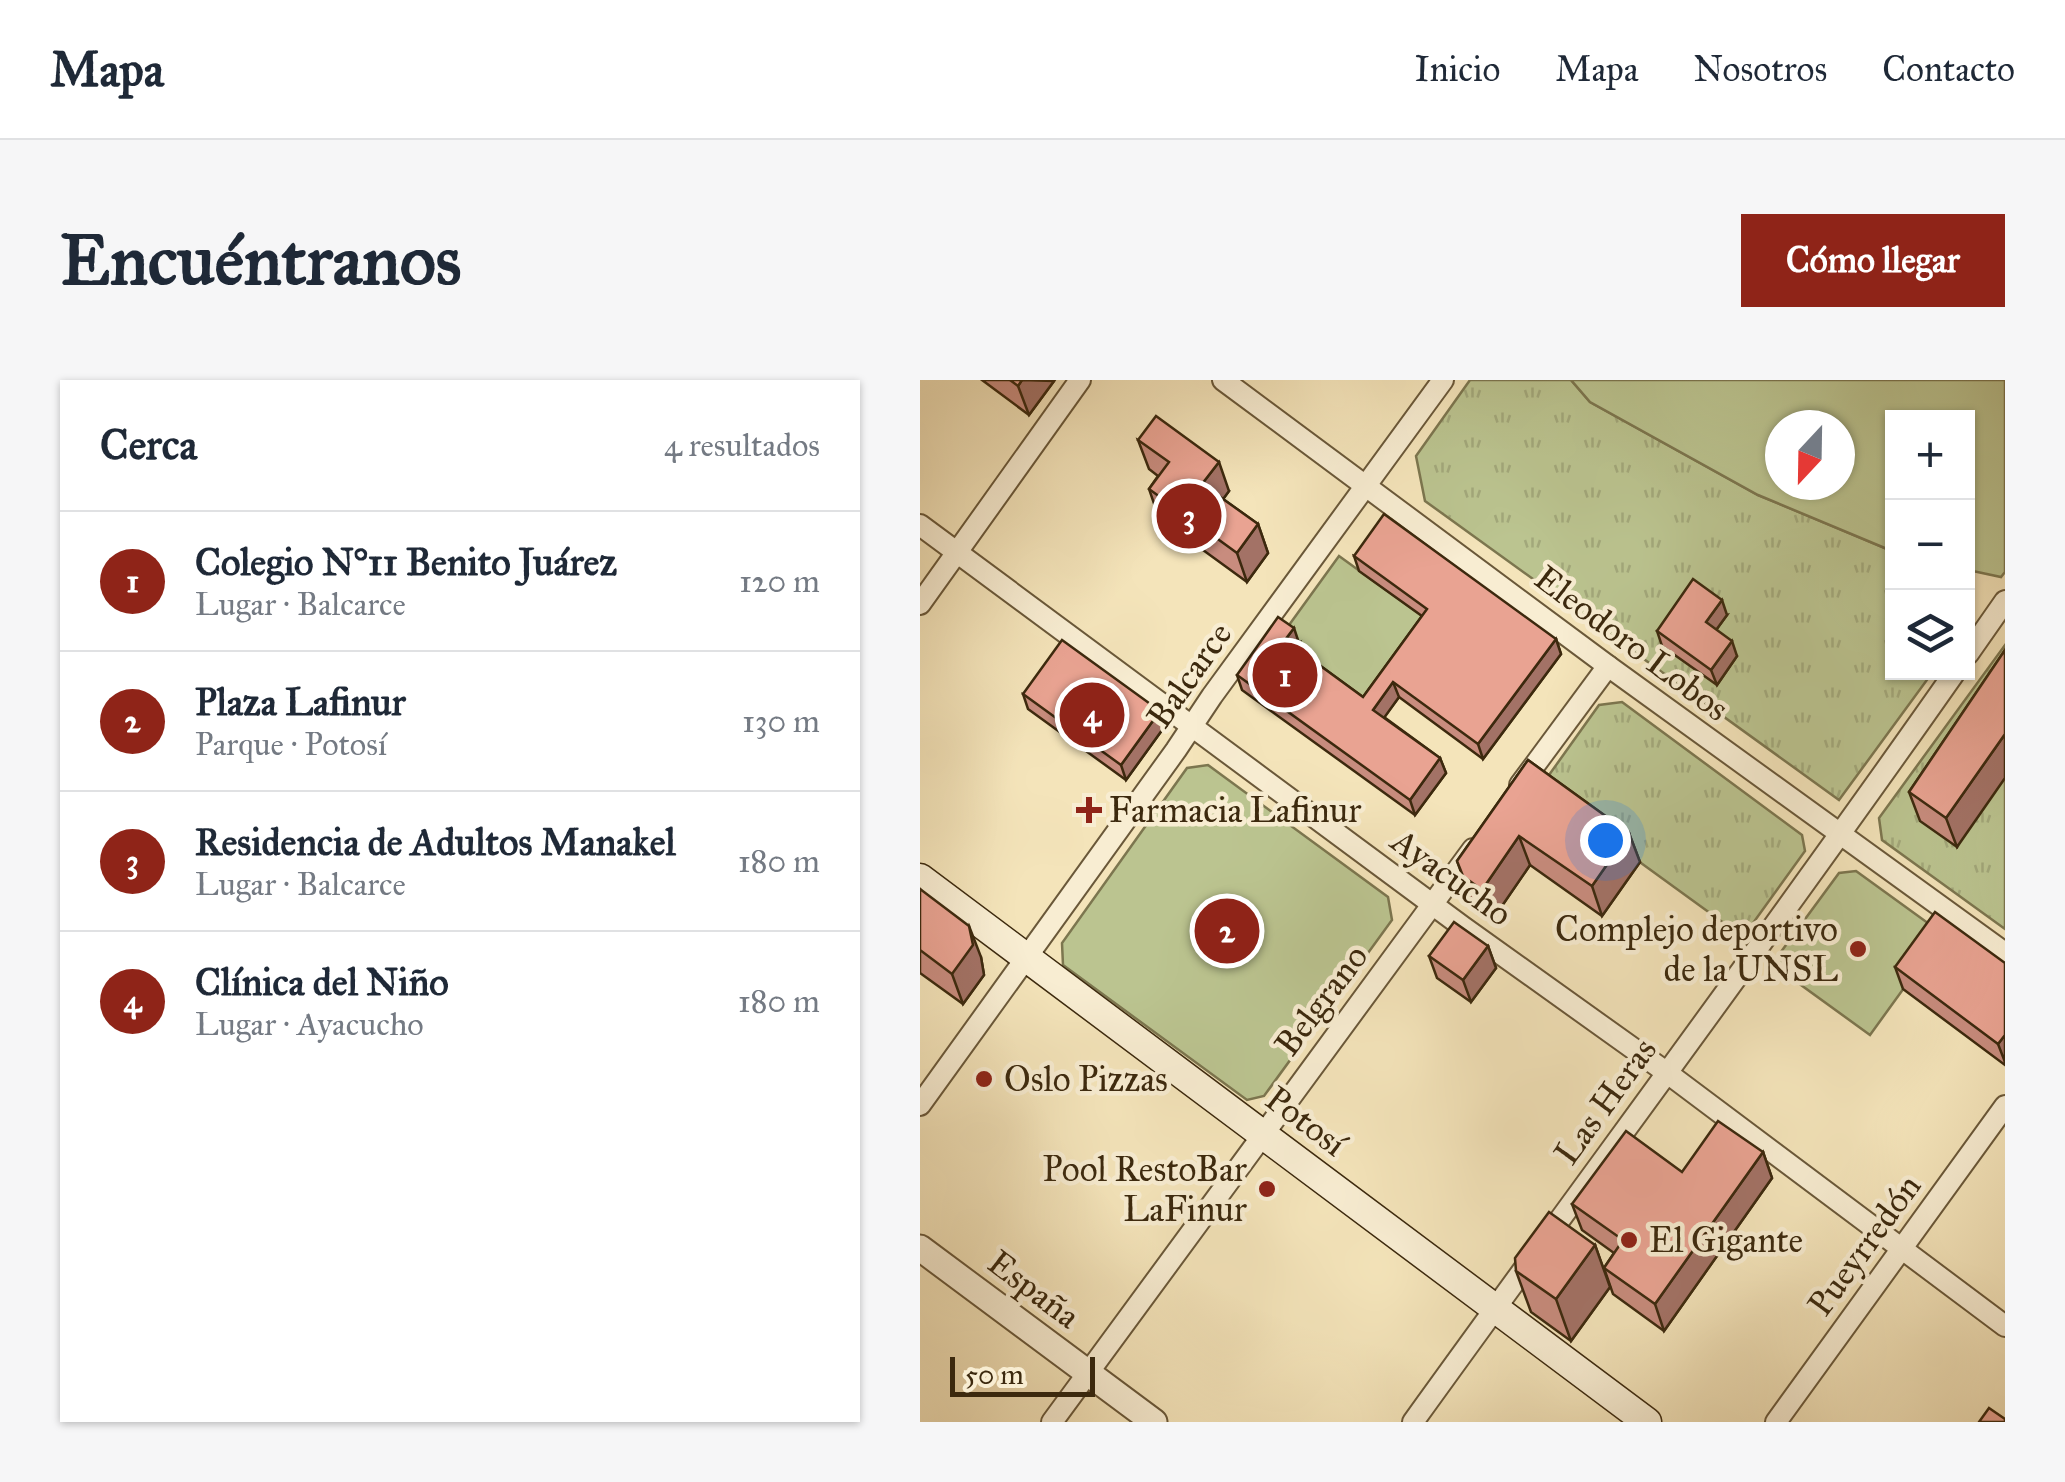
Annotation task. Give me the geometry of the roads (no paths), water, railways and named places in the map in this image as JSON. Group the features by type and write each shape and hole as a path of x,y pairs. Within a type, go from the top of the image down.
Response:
{"main road":[{"name":"Potosí","path":"920,878 1648,1422"}],"street":[{"path":"920,604 1080,380"},
{"name":"Eleodoro Lobos","path":"1224,380 1608,666 2005,953"},
{"name":"Balcarce","path":"920,1105 1443,380"},
{"name":"Ayacucho","path":"920,525 1666,1072 2005,1326"},
{"path":"1975,644 2005,601"},
{"path":"1509,800 1608,666"},
{"name":"Las Heras","path":"1413,1422 1949,680"},
{"name":"Belgrano","path":"1052,1422 1486,832"},
{"name":"Pueyrredón","path":"1776,1422 2005,1106"},
{"name":"España","path":"920,1248 1154,1422"}],"place":[{"name":"Residencia de Adultos Manakel","path":"1189,516"},
{"name":"Colegio N°11 Benito Juárez","path":"1285,675"},
{"name":"Clínica del Niño","path":"1092,715"},
{"name":"Farmacia Lafinur","path":"1089,810"},
{"name":"Plaza Lafinur","path":"1227,931"},
{"name":"Complejo deportivo de la UNSL","path":"1858,949"},
{"name":"Oslo Pizzas","path":"984,1079"},
{"name":"Pool RestoBar LaFinur","path":"1267,1189"},
{"name":"El Gigante","path":"1629,1240"}]}
